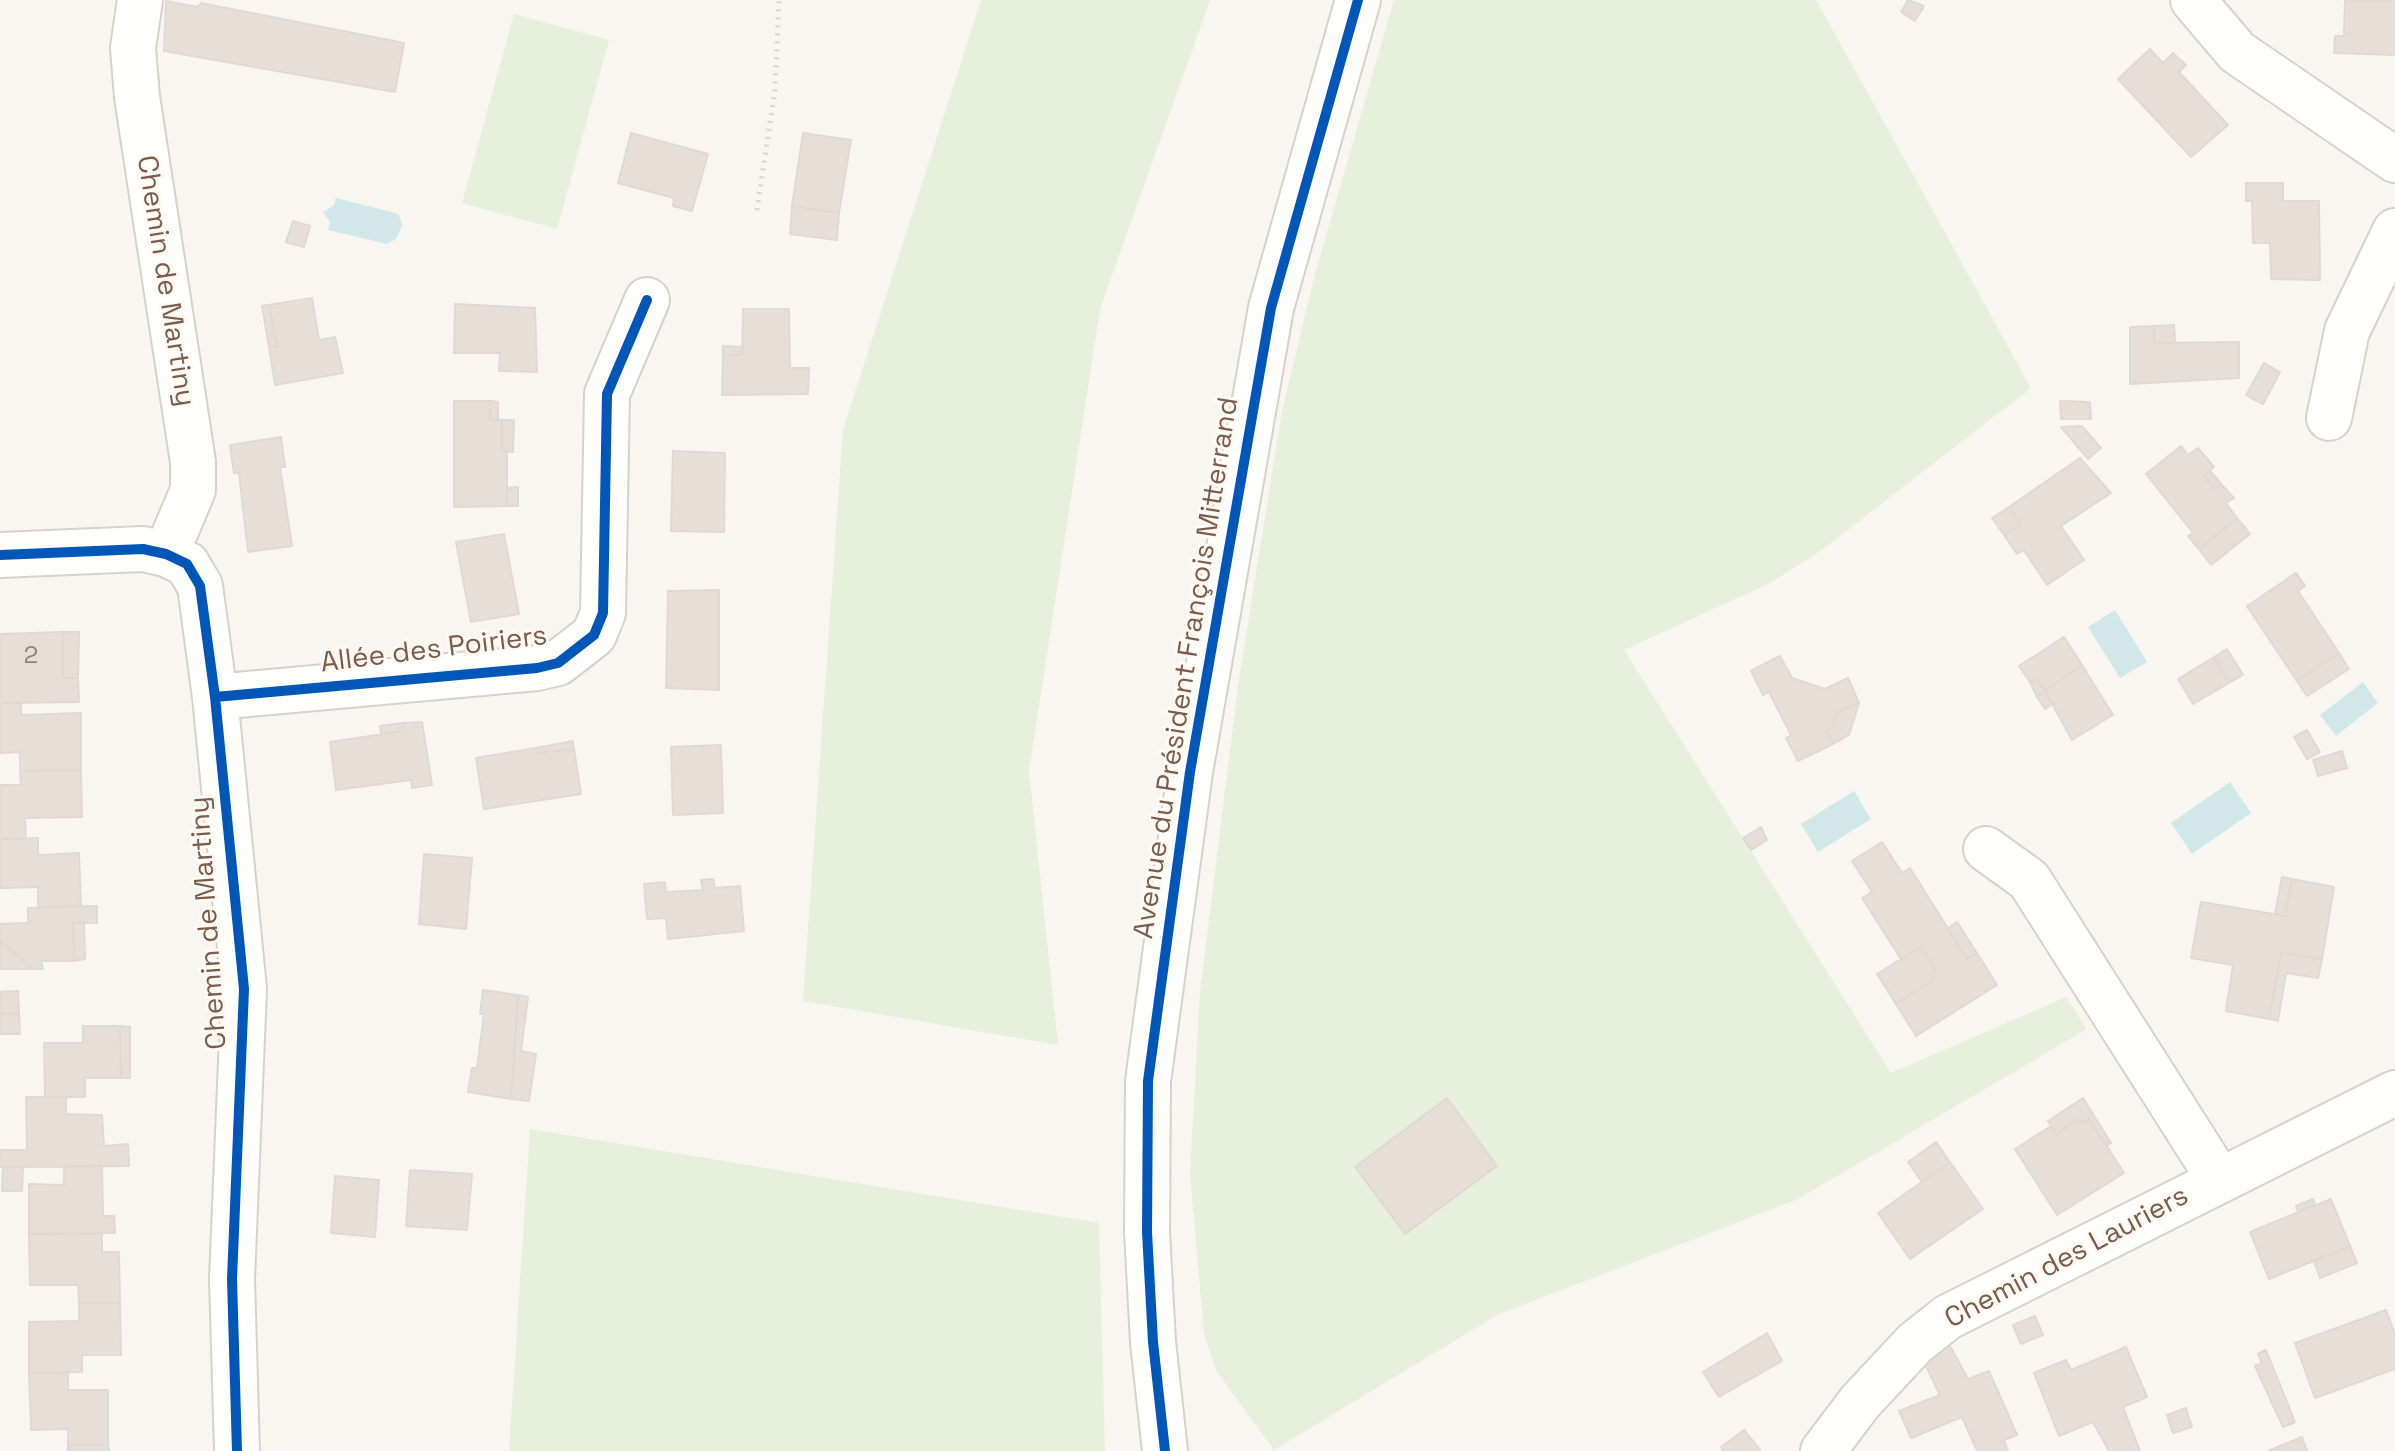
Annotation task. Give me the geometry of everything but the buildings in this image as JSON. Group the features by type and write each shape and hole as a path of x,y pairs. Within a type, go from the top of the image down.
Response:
{"street":[{"name":"Chemin de Martiny","path":"140,0 133,48 137,97 193,462 193,490 166,554 187,564 200,586 215,697 244,989 232,1279 237,1451"},
{"name":"Avenue du Président François Mitterrand","path":"1165,1451 1153,1342 1148,1248 1150,1066 1190,772 1271,308 1358,0"},
{"path":"2193,0 2237,52 2395,160"},
{"path":"2329,418 2347,331 2395,231"},
{"name":"Allée des Poiriers","path":"215,697 537,668 558,663 594,635 603,613 607,394 647,300"},
{"path":"0,555 143,549 166,554"},
{"name":"Chemin des Lauriers","path":"1986,849 2029,880 2219,1179"},
{"name":"Chemin des Lauriers","path":"1823,1451 1860,1402 1915,1343 1948,1317 2395,1093"}],"path":[{"path":"757,210 775,90 779,0"}],"green space":[{"path":"981,0 1210,0 1100,309 1029,771 1058,1045 803,1001 843,430"},
{"path":"1394,0 1816,0 2031,388 1819,552 1768,584 1624,650 1891,1073 2066,997 2087,1029 1798,1199 1499,1314 1274,1450 1217,1372 1204,1334 1190,1173 1200,992 1239,679 1282,411 1315,274"},
{"path":"514,14 609,40 557,229 462,203"},
{"path":"530,1129 1099,1223 1105,1451 509,1451"}],"water":[{"path":"336,198 399,214 402,226 396,239 387,244 328,230 330,222 323,212 334,205"},
{"path":"2115,610 2147,662 2120,678 2088,627"},
{"path":"2363,682 2378,703 2336,736 2320,715"},
{"path":"2230,782 2251,813 2192,854 2171,823"},
{"path":"1854,791 1871,819 1818,852 1801,824"}],"cycle path":[{"path":"1165,1451 1153,1342 1147,1232 1148,1081 1190,772 1271,308 1358,0"},
{"path":"215,697 537,668 558,663 594,635 603,613 607,394 647,300"},
{"path":"0,555 143,549 166,554 187,564 200,586 215,697 244,989 232,1279 237,1451"}]}
